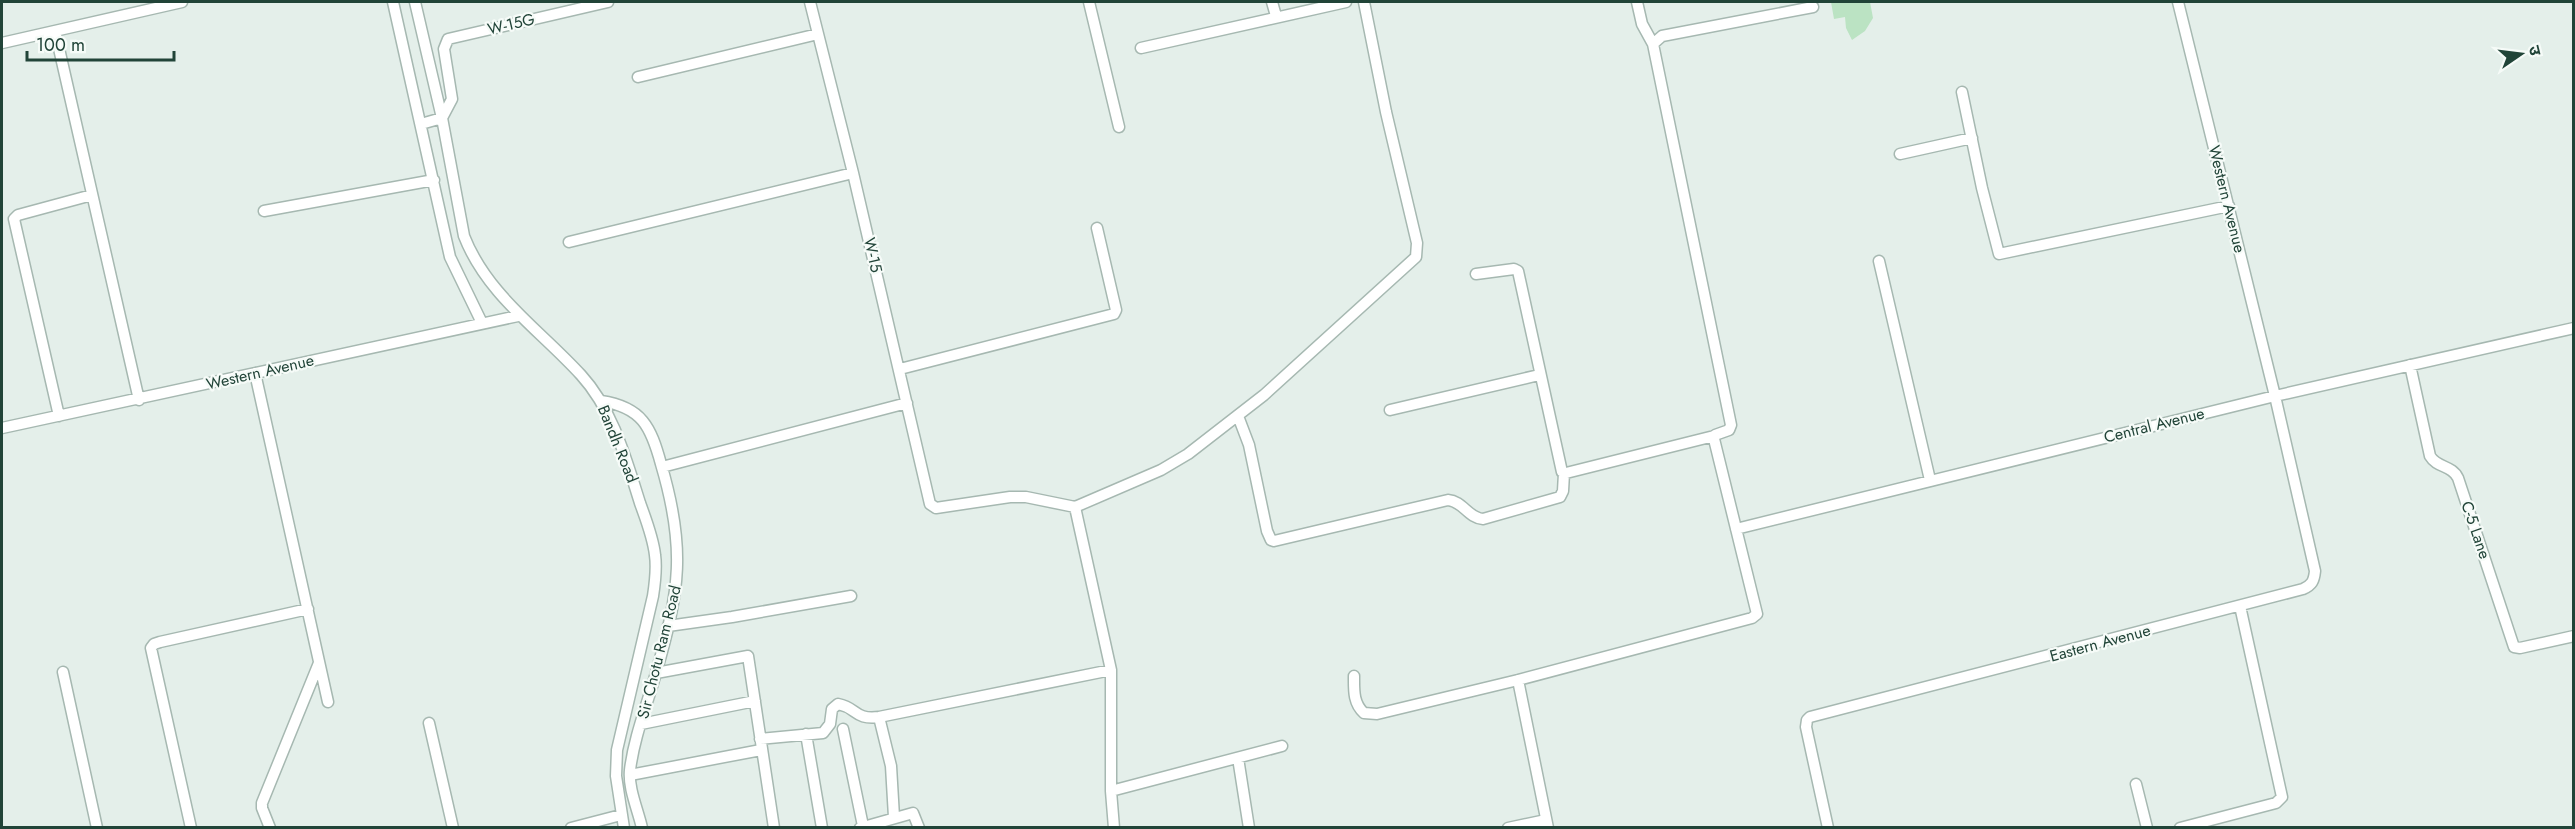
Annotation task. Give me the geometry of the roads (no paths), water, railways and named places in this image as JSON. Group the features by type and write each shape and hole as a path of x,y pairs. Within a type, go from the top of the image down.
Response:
{"street":[{"path":"2,44 182,2"},
{"path":"393,2 450,257 482,323"},
{"name":"Bandh Road","path":"415,2 442,118 464,236 469,250 486,277 518,316 580,374 601,401 632,477 656,558 653,596 617,750 616,776 624,828"},
{"name":"W-15G","path":"442,118 452,99 444,49 448,39 608,2"},
{"name":"W-15","path":"810,2 900,369 930,504 933,508 1010,496 1075,507"},
{"path":"1089,2 1119,127"},
{"path":"1272,2 1276,16"},
{"path":"1142,48 1346,2"},
{"path":"1114,828 1111,791 1111,670 1075,507 1176,462 1238,416 1416,257 1417,243 1386,112 1364,2"},
{"path":"1564,473 1714,436 1729,430 1731,425 1653,44 1642,24 1637,2"},
{"name":"Western Avenue","path":"2178,2 2275,396"},
{"path":"1653,44 1662,36 1813,7"},
{"path":"55,31 139,399"},
{"path":"638,77 818,34"},
{"path":"1962,92 1996,250 1999,254 2229,206"},
{"path":"421,124 442,118"},
{"path":"1900,154 1972,138"},
{"path":"569,242 853,173"},
{"path":"264,211 434,180"},
{"path":"59,416 14,219 18,215 92,195"},
{"path":"900,369 1114,315 1116,310 1097,228"},
{"path":"1879,261 1930,480"},
{"path":"1238,416 1249,444 1267,531 1271,540 1274,541 1448,500 1454,501 1474,517 1483,519 1560,496 1563,491 1564,473 1561,470 1539,375 1517,270 1476,274"},
{"name":"Western Avenue","path":"2,428 518,316"},
{"name":"Central Avenue","path":"1736,529 2275,396 2574,328"},
{"name":"C-5 Lane","path":"2410,365 2430,456 2435,463 2454,470 2458,478 2514,646 2520,648 2574,636"},
{"path":"255,374 328,702"},
{"path":"1390,410 1539,375"},
{"name":"Eastern Avenue","path":"1828,828 1806,727 1806,720 1810,717 2240,606 2303,589 2310,585 2315,571 2275,396"},
{"name":"Sir Chotu Ram Road","path":"601,401 614,403 639,415 651,433 673,506 678,543 676,585 668,626 641,724 630,775 642,828"},
{"path":"662,467 907,403"},
{"path":"1354,676 1356,702 1364,713 1370,714 1518,680 1756,616 1758,611 1714,436"},
{"path":"668,626 852,596"},
{"path":"2180,828 2218,823 2276,803 2282,797 2240,606"},
{"path":"191,828 151,648 160,642 308,609"},
{"path":"656,674 747,655 774,828"},
{"path":"270,828 262,803 320,662"},
{"path":"630,775 825,731 830,724 832,709 838,704 864,718 879,717 1111,670"},
{"path":"63,672 97,828"},
{"path":"1508,828 1547,824 1518,680"},
{"path":"641,724 755,700"},
{"path":"879,717 891,765 894,817"},
{"path":"429,723 453,828"},
{"path":"843,729 862,827 913,813 919,828"},
{"path":"806,734 822,828"},
{"path":"1111,791 1282,746"},
{"path":"1238,758 1249,828"},
{"path":"2136,784 2147,828"},
{"path":"571,828 621,815"}]}
